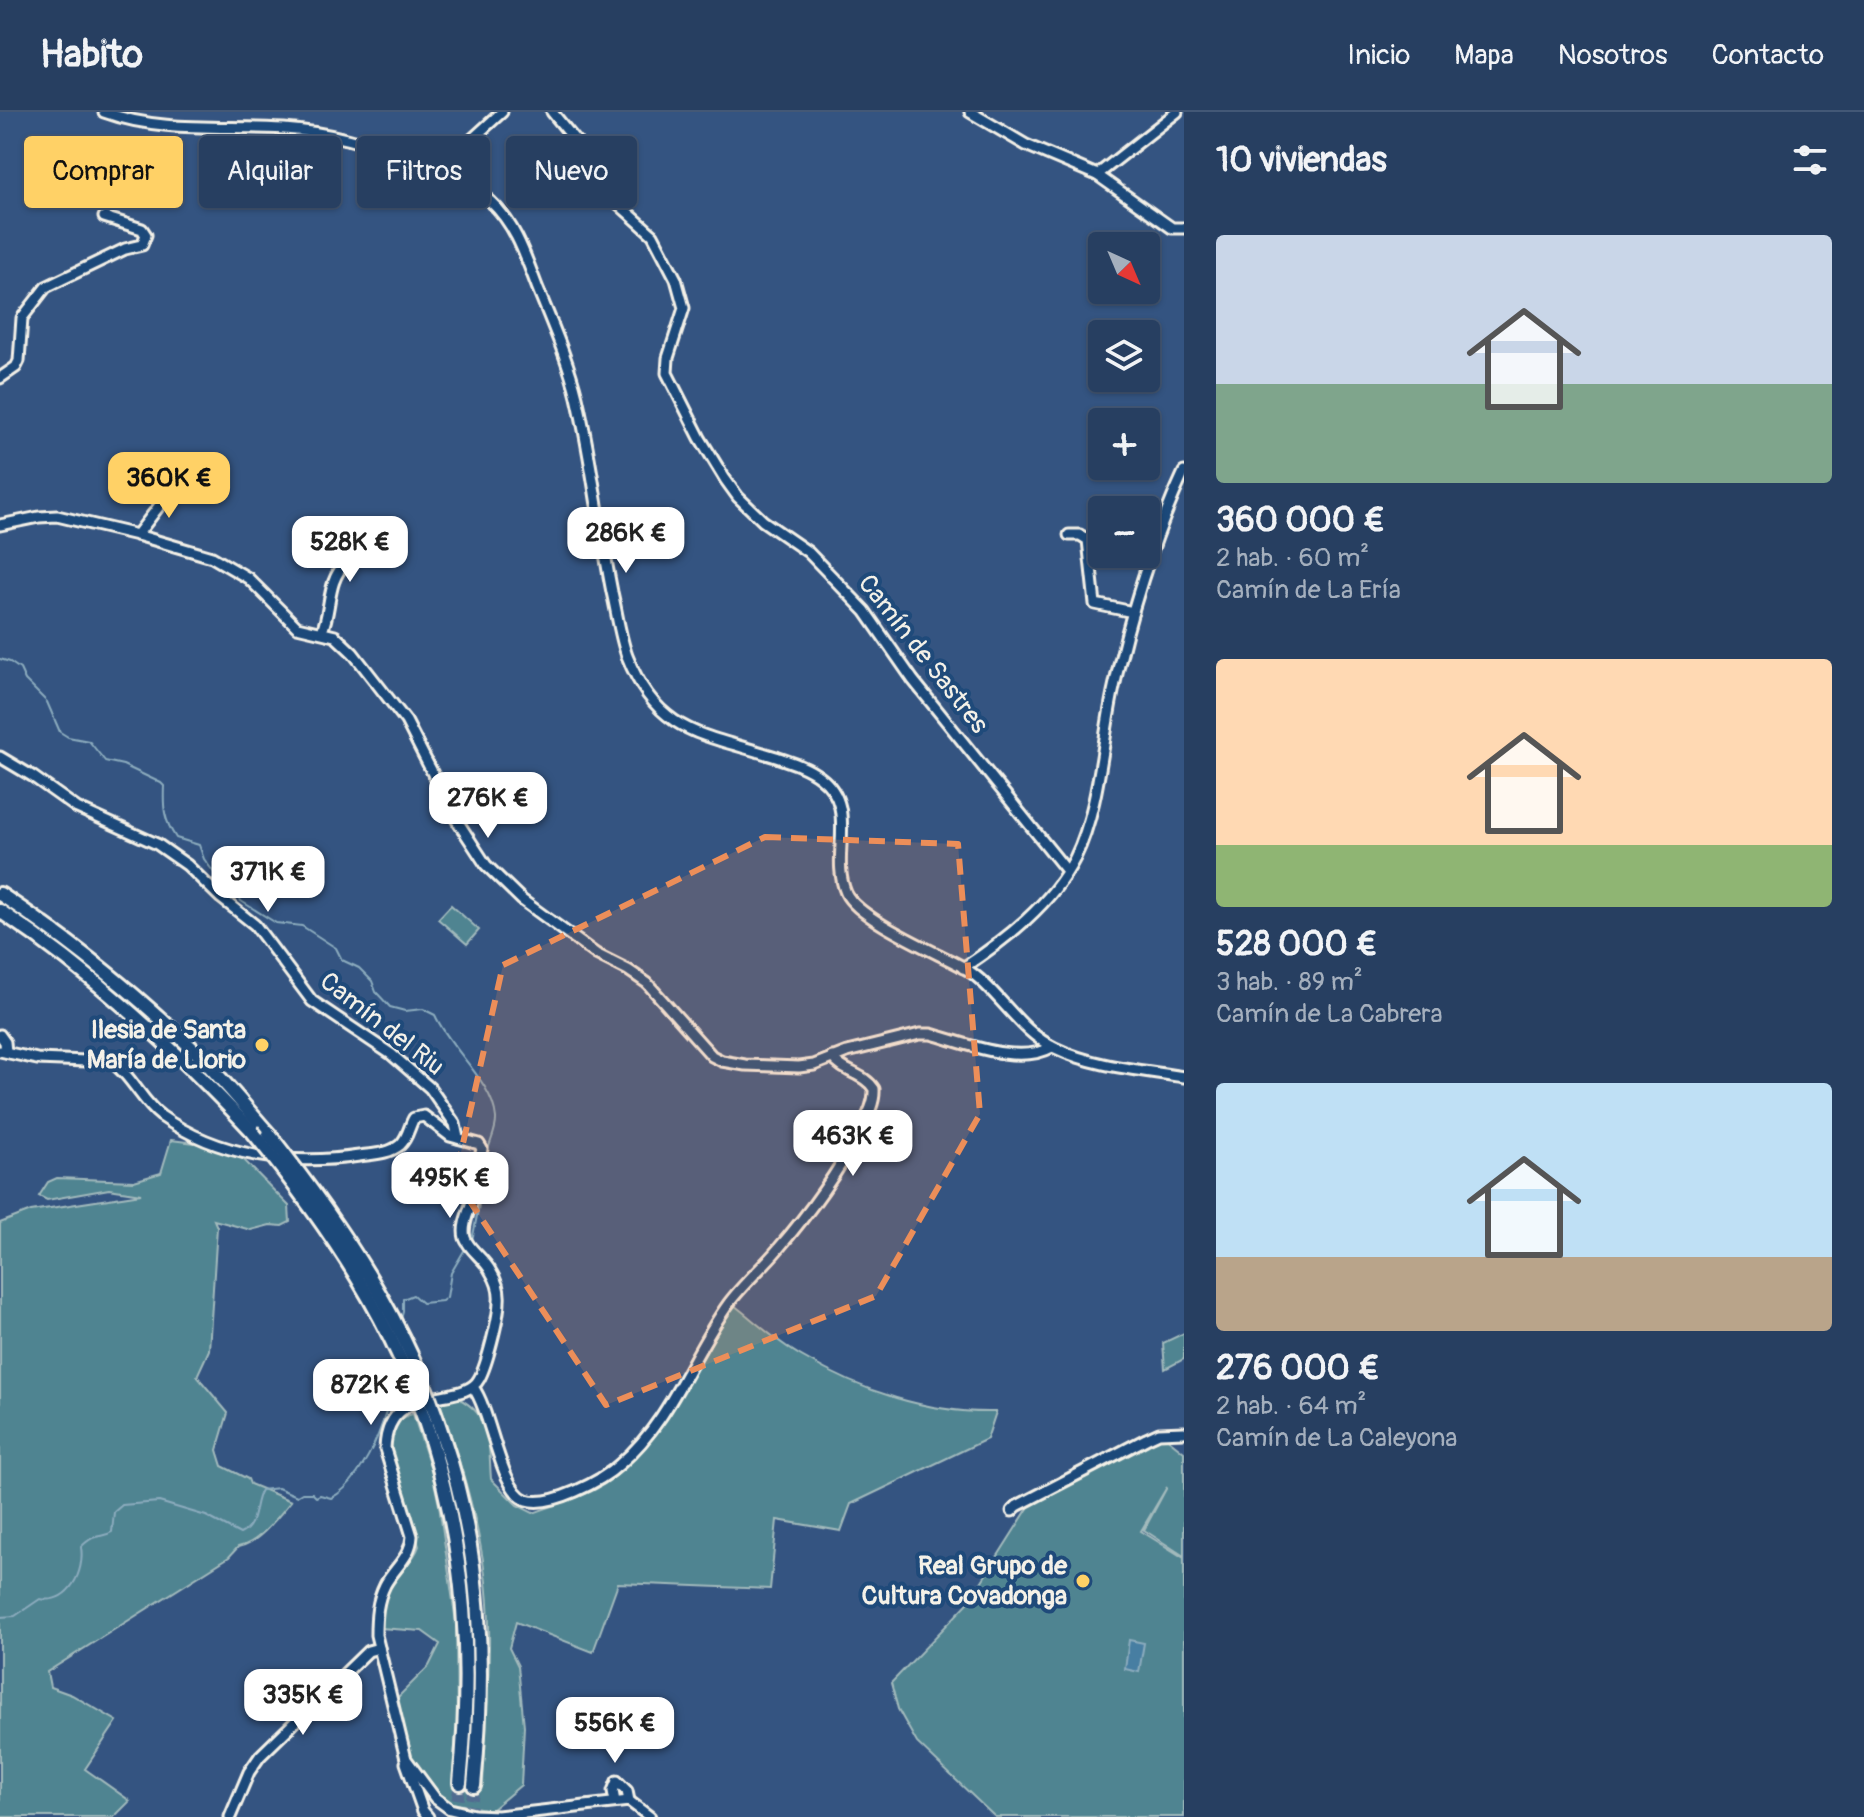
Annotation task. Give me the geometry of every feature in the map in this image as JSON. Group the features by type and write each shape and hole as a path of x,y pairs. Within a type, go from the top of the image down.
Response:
{"highway":[{"path":"0,894 92,959 201,1058 269,1134 330,1212 371,1275 415,1361 437,1438 464,1604 467,1784"},
{"path":"0,911 117,998 193,1068 252,1131 304,1195 362,1283 437,1438"}],"street":[{"path":"104,112 136,120 186,126 319,132 357,140"},
{"path":"476,136 502,112"},
{"name":"Camín de Sastres","path":"552,112 579,145 613,199 653,235 676,279 684,308 668,358 667,373 725,479 738,497 763,521 808,552 865,611 913,680 1067,871"},
{"path":"970,112 1026,145 1097,175 1172,228 1184,228"},
{"path":"1097,175 1177,112"},
{"path":"490,201 518,240 563,352 576,395 626,653 650,699 667,717 690,731 796,763 829,784 839,801 843,818 846,894 859,909 877,921 963,968 987,986 1052,1047 1077,1056 1184,1077"},
{"path":"0,378 19,361 22,318 46,287 125,249 142,245 146,235 142,229 104,217"},
{"path":"963,968 1034,914 1067,871 1078,849 1095,792 1114,688 1133,612 1184,472"},
{"path":"137,535 166,497 188,487"},
{"path":"0,525 57,516 212,557 248,578 297,627 322,631 344,643 406,721 477,853 514,894 596,954 642,978 712,1056 722,1061 745,1065 814,1065 832,1057 920,1034 931,1034 999,1053 1034,1052 1052,1047"},
{"path":"1069,535 1080,535 1088,540 1095,604 1133,612"},
{"path":"322,631 328,615 330,593 341,567 392,547"},
{"name":"Camín del Riu","path":"0,757 77,808 157,844 187,865 255,925 312,1001 391,1054 430,1088 455,1124 458,1138"},
{"path":"0,1035 5,1042 3,1052 37,1059 111,1062 120,1068 159,1115 212,1142 262,1158 348,1158 381,1153 402,1143 414,1118 424,1116 445,1134 479,1144 482,1149 480,1158"},
{"path":"473,1387 486,1409 505,1478 513,1491 527,1500 557,1497 599,1480 615,1469 639,1446 680,1390 704,1342 728,1304 779,1248 840,1167 873,1103 874,1089 871,1083 844,1069 832,1057"},
{"path":"427,1817 409,1778 379,1648 376,1620 380,1595 412,1546 412,1536 385,1449 385,1435 390,1424 408,1406 423,1399 469,1390 483,1372 499,1300 491,1271 464,1233 474,1196"},
{"path":"1012,1511 1159,1433 1184,1432"},
{"path":"230,1817 249,1772 260,1756 368,1651 379,1648"},
{"path":"406,1759 435,1798 450,1809 474,1815 493,1816 629,1801"},
{"path":"615,1802 613,1791 617,1781 627,1791 629,1801 650,1817"}],"highlighted area":[{"path":"765,837 958,844 980,1114 876,1296 606,1405 455,1179 503,965"}],"green space":[{"path":"451,905 479,930 467,944 438,919"},
{"path":"171,1140 203,1144 243,1159 289,1206 290,1222 282,1226 270,1225 251,1230 214,1220 217,1227 209,1350 197,1376 228,1413 217,1450 222,1466 248,1479 250,1484 291,1501 253,1541 238,1547 229,1557 47,1672 50,1687 72,1695 117,1721 85,1769 130,1801 114,1817 0,1817 0,1223 31,1211 141,1194 109,1189 47,1200 39,1196 48,1182 57,1178 134,1181 161,1173"},
{"path":"734,1305 794,1351 872,1390 946,1409 996,1412 987,1439 851,1504 841,1531 777,1520 770,1589 618,1583 593,1652 516,1622 509,1648 518,1666 524,1726 521,1785 491,1810 446,1802 407,1751 396,1699 429,1666 440,1644 422,1631 380,1628 387,1592 419,1546 391,1458 389,1445 393,1427 413,1414 432,1472 456,1622 457,1723 452,1781 480,1788 483,1785 488,1686 488,1597 473,1511 439,1400 458,1398 478,1414 487,1432 491,1479 517,1505 533,1513 598,1488 640,1453 675,1405"},
{"path":"1184,1333 1184,1359 1165,1369 1163,1343"},
{"path":"1164,1436 1184,1452 1184,1556 1144,1530 1167,1487 1141,1531 1184,1558 1184,1817 995,1817 917,1743 898,1709 891,1683 968,1603 1032,1502"}],"water":[{"path":"1129,1640 1144,1643 1139,1672 1125,1669"}],"waterway":[{"path":"0,659 20,669 25,680 47,702 60,732 68,737 89,741 105,761 123,765 164,786 165,814 176,838 199,845 204,859 223,885 235,890 241,901 276,923 302,926 336,948 342,960 359,968 372,981 376,992 390,1007 405,1011 423,1009 435,1015 493,1105 496,1123 486,1161"},
{"path":"472,1241 481,1195"},
{"path":"400,1322 403,1299 413,1295 422,1303 442,1301 447,1297 451,1273 465,1249"},
{"path":"0,1617 15,1616 40,1599 50,1599 67,1591 77,1576 81,1547 95,1537 112,1532 114,1512 122,1505 159,1502 206,1516 240,1534 250,1526 261,1490 278,1488 297,1496 312,1493 316,1497 331,1498 357,1474 378,1434 391,1391 391,1354"}],"tunnel":[{"path":"474,1196 480,1158"},
{"path":"455,1817 460,1783"},
{"path":"469,1817 474,1786"}],"place":[{"name":"Ilesia de Santa María de Llorio","path":"262,1045"},
{"name":"Real Grupo de Cultura Covadonga","path":"1083,1581"}]}
